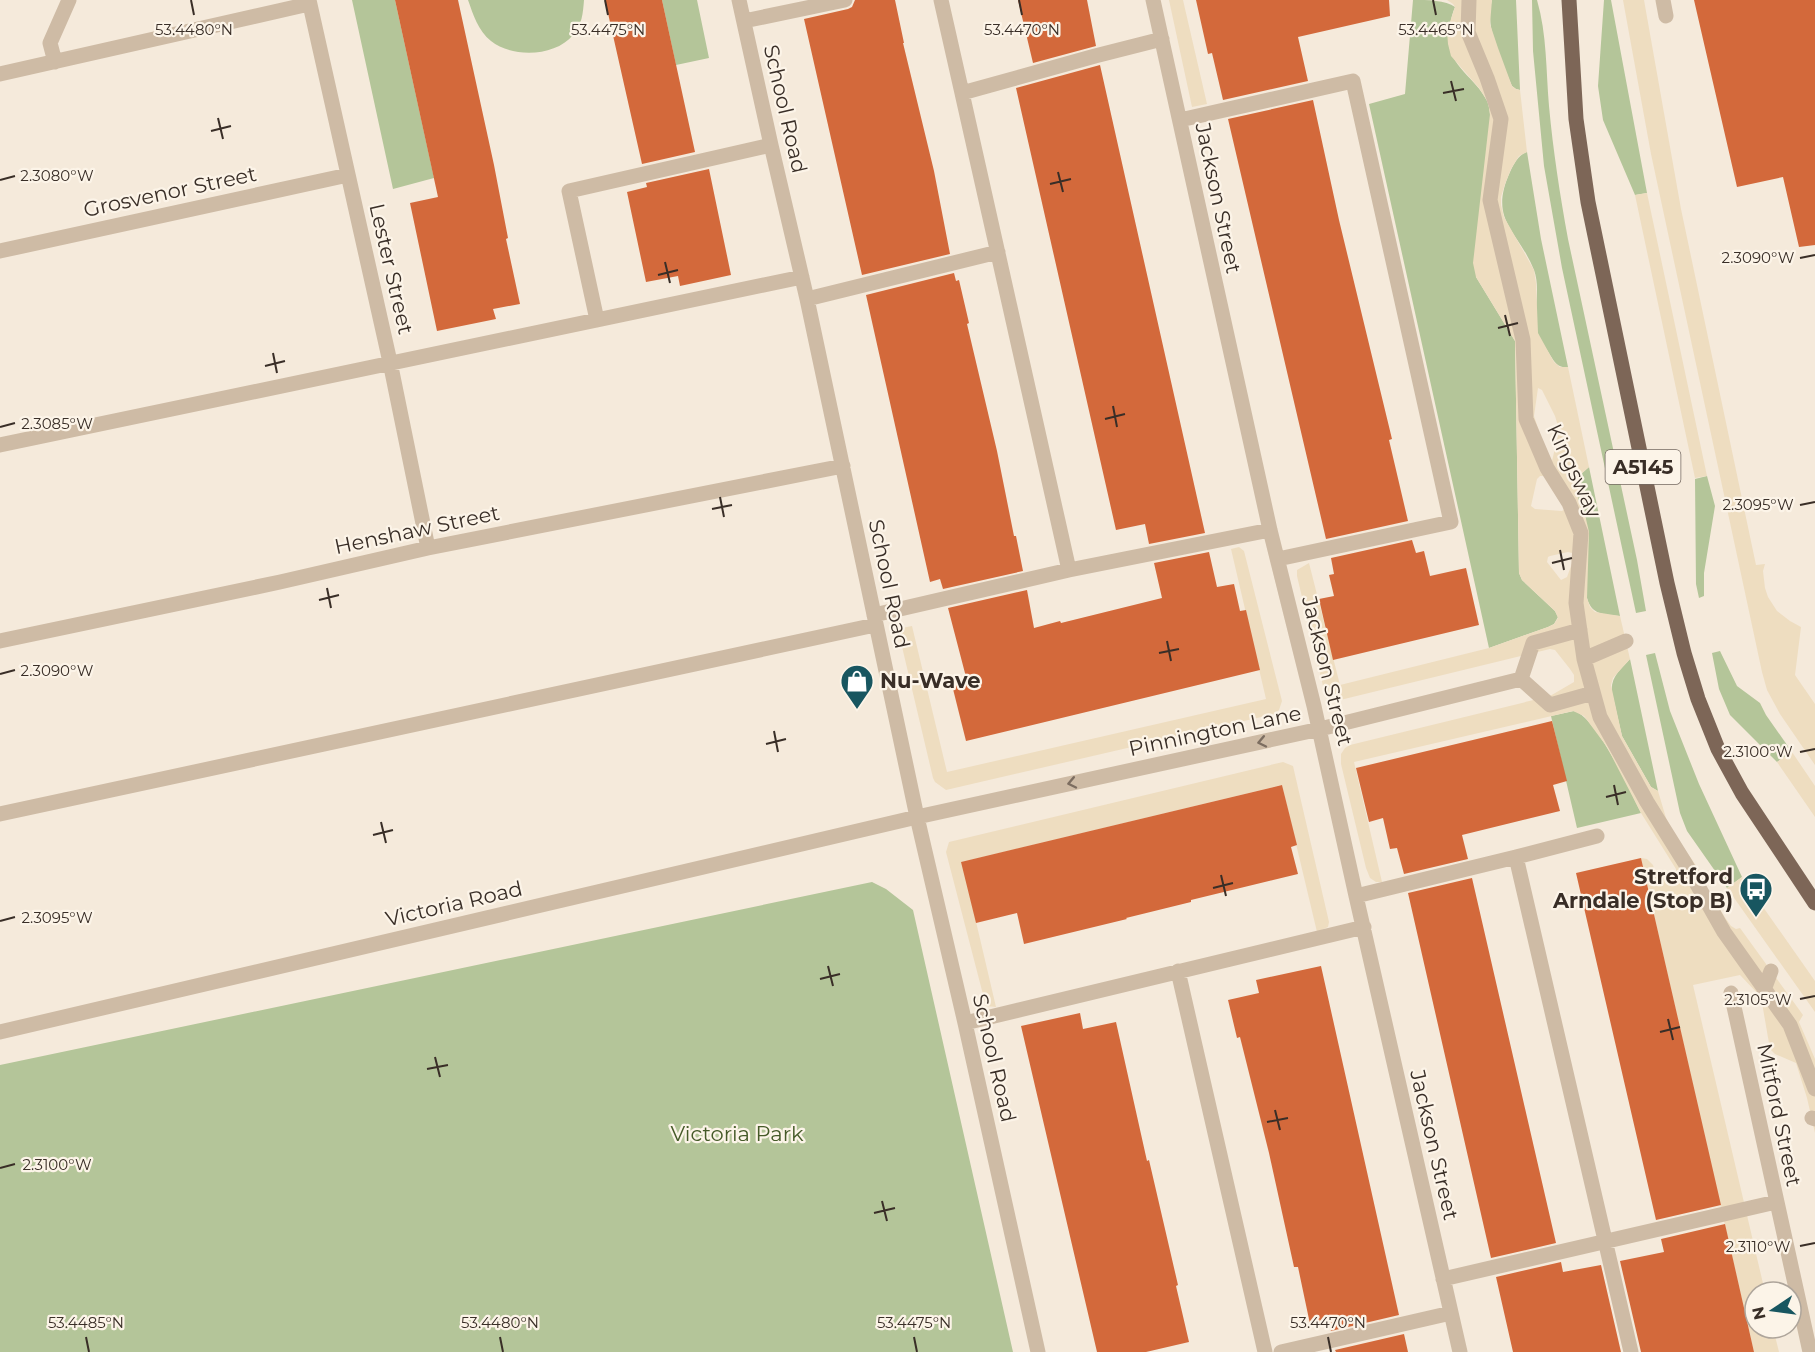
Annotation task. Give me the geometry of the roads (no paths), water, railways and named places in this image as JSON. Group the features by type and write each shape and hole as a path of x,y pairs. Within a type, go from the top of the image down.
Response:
{"main road":[{"name":"A5145","path":"1569,0 1576,119 1588,202 1667,583 1684,652 1698,699 1718,748 1742,793 1815,903"}],"street":[{"path":"55,62 50,44 69,0"},
{"name":"School Road","path":"739,0 807,299 917,817 1038,1352"},
{"path":"744,21 845,0"},
{"path":"942,0 1069,570"},
{"name":"Jackson Street","path":"1153,0 1270,530 1320,729 1460,1352"},
{"name":"Kingsway","path":"1469,0 1468,32 1501,119 1490,200 1523,339 1526,419 1547,468 1569,503 1581,533 1576,603 1584,659 1600,717 1724,932 1790,1025 1815,1089"},
{"path":"1663,0 1666,16"},
{"path":"0,74 309,2"},
{"name":"Lester Street","path":"309,2 390,362 428,548"},
{"path":"962,93 1162,39"},
{"path":"1180,120 1353,81 1374,174 1451,522 1278,559"},
{"path":"597,321 569,191 771,145"},
{"name":"Grosvenor Street","path":"0,251 348,175"},
{"path":"807,299 998,252"},
{"path":"0,445 802,277"},
{"name":"Henshaw Street","path":"0,641 428,548 843,466"},
{"path":"0,814 874,620 1069,570 1270,530"},
{"path":"1580,630 1533,643 1521,679 1550,705 1593,693"},
{"path":"1584,659 1626,641"},
{"name":"Pinnington Lane","path":"917,817 1320,729 1521,679"},
{"name":"Victoria Road","path":"0,1032 917,817"},
{"path":"1356,896 1597,836"},
{"path":"1516,857 1631,1352"},
{"path":"965,1023 1364,927"},
{"path":"1178,971 1265,1352"},
{"path":"1764,990 1771,971"},
{"name":"Mitford Street","path":"1731,993 1810,1352"},
{"path":"1443,1279 1776,1202"},
{"path":"1281,1352 1451,1313"}],"place":[{"name":"Nu-Wave","path":"857,710"},
{"name":"Stretford Arndale (Stop B)","path":"1756,918"}],"park label":[{"name":"Victoria Park","path":"737,1134"}]}
